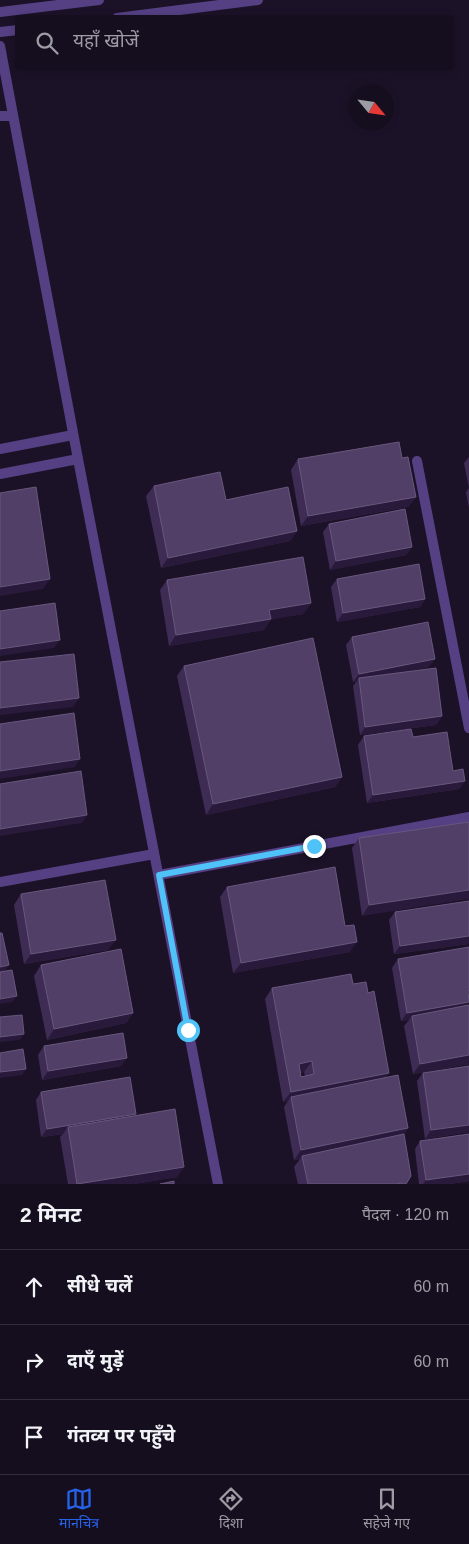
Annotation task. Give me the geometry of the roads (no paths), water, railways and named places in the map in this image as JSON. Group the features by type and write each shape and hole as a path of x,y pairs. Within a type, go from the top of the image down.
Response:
{"street":[{"path":"0,12 99,0"},
{"path":"140,15 258,0"},
{"path":"0,32 15,30"},
{"path":"0,46 218,1184"},
{"path":"0,116 13,116"},
{"path":"0,450 73,435"},
{"path":"0,474 78,459"},
{"path":"418,461 469,728"},
{"path":"159,875 469,817"},
{"path":"0,882 154,854"}]}
